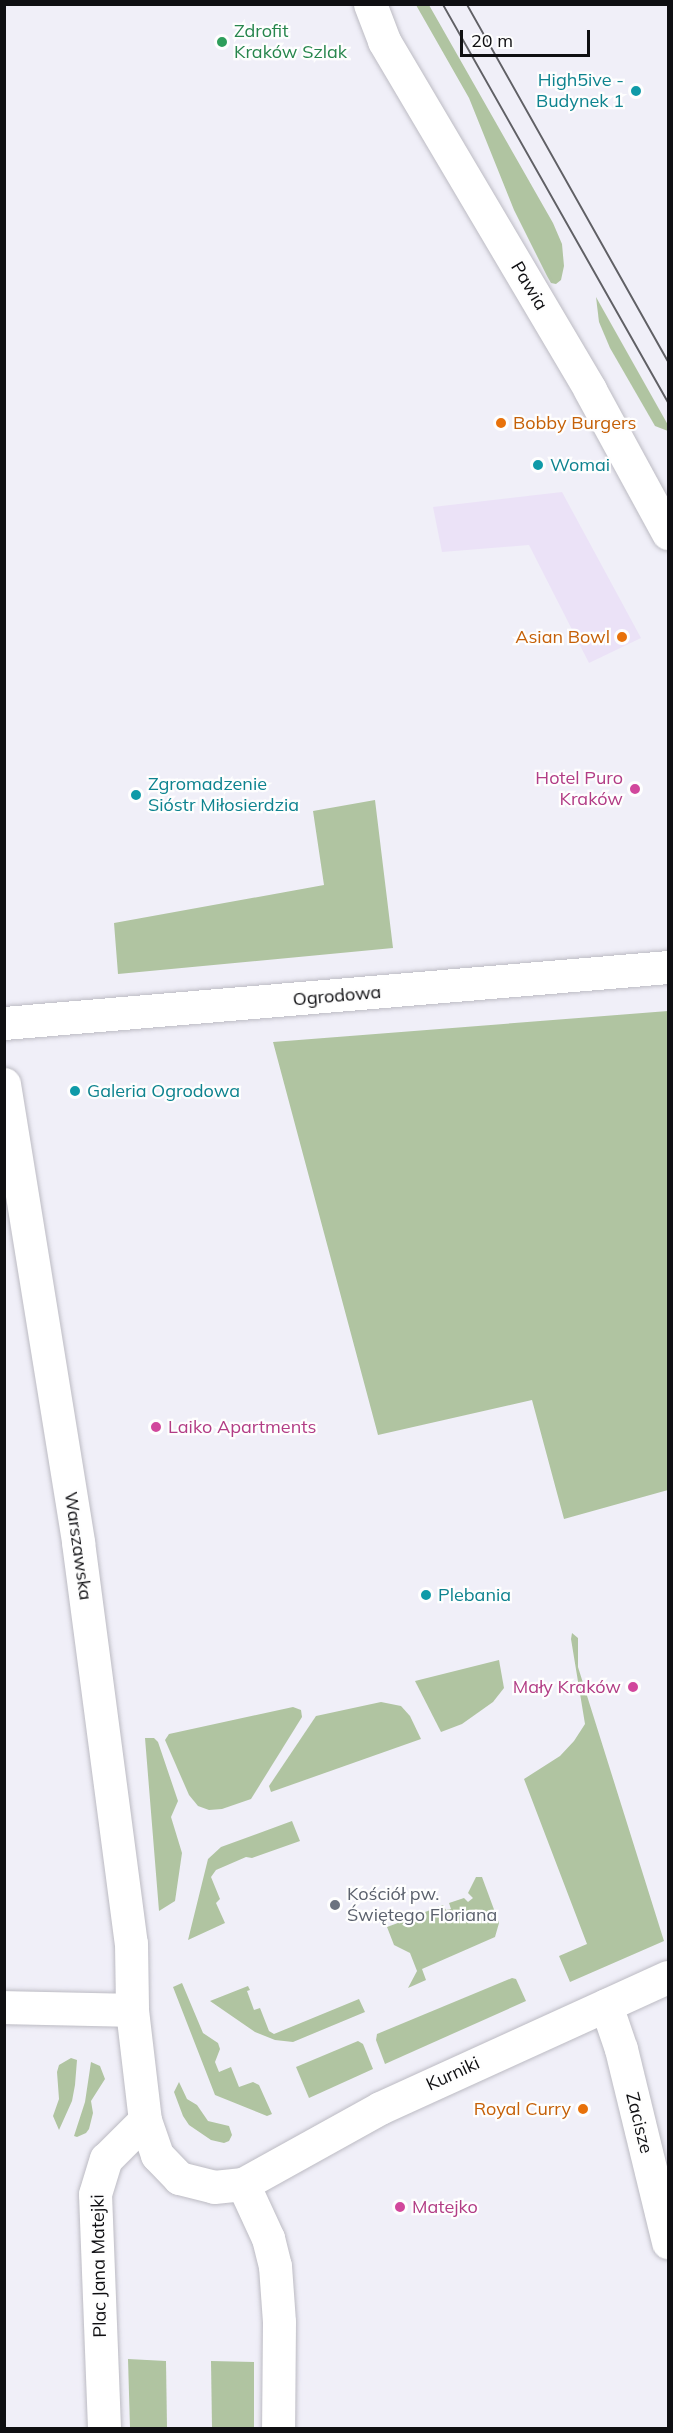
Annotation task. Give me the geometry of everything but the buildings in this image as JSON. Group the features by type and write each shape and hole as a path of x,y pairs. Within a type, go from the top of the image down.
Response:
{"street":[{"name":"Pawia","path":"351,4 384,41"},
{"name":"Pawia","path":"370,4 384,41 590,390 669,533"},
{"name":"Ogrodowa","path":"4,1023 669,967"},
{"name":"Warszawska","path":"4,1084 78,1542 130,1943 132,2010"},
{"name":"Kurniki","path":"243,2184 380,2108 669,1977"},
{"name":"Zacisze","path":"606,2005 621,2049 669,2242"},
{"path":"4,2007 132,2010 145,2120 156,2155 179,2178 214,2187 243,2184 268,2238 275,2266 279,2322 278,2428"},
{"name":"Plac Jana Matejki","path":"104,2428 95,2194 105,2160 145,2120"}],"shaded area":[{"path":"562,492 641,638 589,663 529,545 442,552 433,507"}],"green space":[{"path":"416,5 429,5 553,223 562,244 564,266 561,280 556,284 551,283 547,276 514,210 469,98"},
{"path":"596,297 668,425 668,431 655,426 610,348 599,322"},
{"path":"375,800 393,948 118,974 114,923 324,885 313,811"},
{"path":"668,1011 668,1490 564,1519 532,1400 378,1435 273,1042"},
{"path":"572,1633 578,1638 578,1667 664,1941 570,1982 559,1956 587,1944 524,1779 560,1756 585,1724 571,1639"},
{"path":"499,1660 504,1688 493,1702 462,1724 441,1732 415,1681"},
{"path":"381,1702 401,1706 410,1716 421,1739 271,1792 269,1786 316,1716"},
{"path":"293,1707 301,1710 302,1717 251,1799 222,1809 209,1810 198,1806 189,1795 165,1740 169,1734"},
{"path":"145,1738 154,1738 158,1742 178,1801 171,1817 182,1853 175,1901 159,1911"},
{"path":"292,1821 300,1841 252,1858 246,1857 216,1870 211,1877 220,1899 216,1903 225,1923 188,1940 208,1859 221,1847"},
{"path":"476,1877 482,1877 499,1923 495,1937 422,1969 426,1980 408,1988 417,1971 410,1953 394,1945 387,1927 414,1917 416,1922 422,1920 420,1914 443,1905 446,1910 451,1909 449,1903 464,1898 468,1902 473,1898 468,1893"},
{"path":"512,1978 516,1979 526,2001 385,2064 376,2040 377,2034"},
{"path":"182,1983 203,2033 218,2043 220,2049 215,2062 219,2072 231,2067 239,2087 253,2082 259,2085 272,2114 267,2116 215,2095 173,1987"},
{"path":"248,1986 250,1990 247,1991 254,2010 260,2008 269,2031 274,2034 359,1999 365,2012 293,2042 275,2040 255,2032 210,2001"},
{"path":"358,2041 363,2044 373,2069 309,2098 296,2067"},
{"path":"71,2058 77,2060 75,2085 72,2101 59,2130 53,2116 59,2099 57,2072 59,2065"},
{"path":"91,2062 100,2066 105,2079 91,2101 93,2113 89,2129 77,2137 74,2136 85,2102"},
{"path":"179,2082 187,2099 197,2105 208,2121 229,2126 232,2135 229,2141 224,2143 211,2140 189,2125 174,2092"},
{"path":"128,2359 166,2361 167,2428 130,2428"},
{"path":"211,2361 254,2362 254,2428 212,2428"}],"tram line":[{"path":"443,4 668,402"},
{"path":"467,4 668,360"}],"place":[{"name":"Zdrofit Kraków Szlak","path":"222,42"},
{"name":"High5ive - Budynek 1","path":"636,91"},
{"name":"Bobby Burgers","path":"501,423"},
{"name":"Womai","path":"538,465"},
{"name":"Asian Bowl","path":"622,637"},
{"name":"Hotel Puro Kraków","path":"635,789"},
{"name":"Zgromadzenie Sióstr Miłosierdzia","path":"136,795"},
{"name":"Galeria Ogrodowa","path":"75,1091"},
{"name":"Laiko Apartments","path":"156,1427"},
{"name":"Plebania","path":"426,1595"},
{"name":"Mały Kraków","path":"633,1687"},
{"name":"Kościół pw. Świętego Floriana","path":"335,1905"},
{"name":"Royal Curry","path":"583,2109"},
{"name":"Matejko","path":"400,2207"}]}
